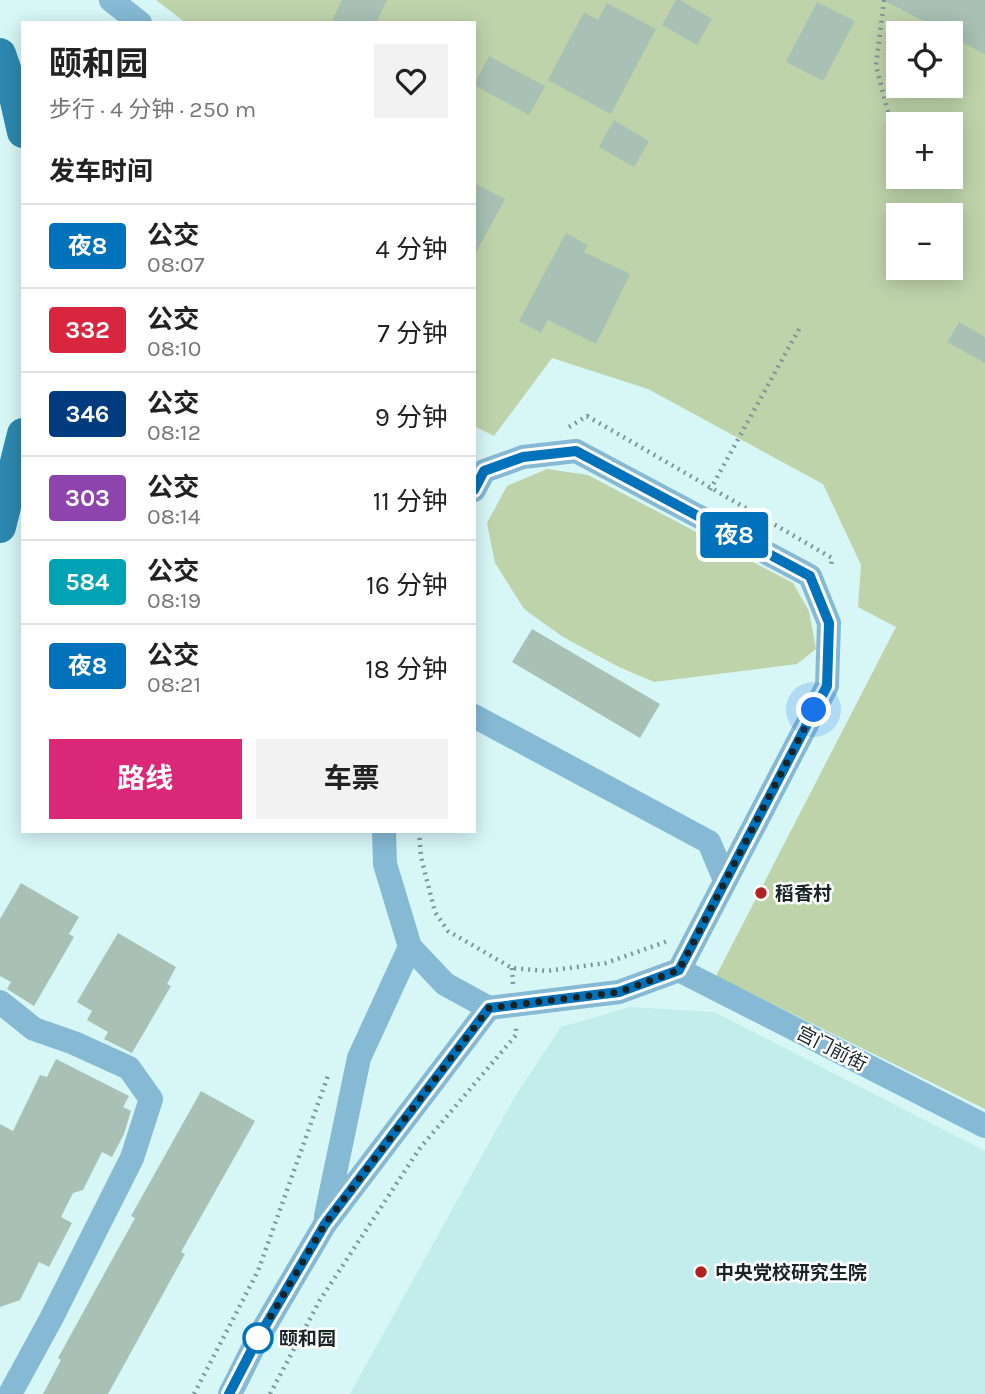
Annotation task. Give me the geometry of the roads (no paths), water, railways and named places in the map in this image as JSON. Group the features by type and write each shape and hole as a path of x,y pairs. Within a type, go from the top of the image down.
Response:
{"main road":[{"path":"0,54 21,123"},
{"path":"0,527 21,441"}],"street":[{"path":"111,0 137,21"},
{"path":"384,833 385,864 410,947 445,984 489,1008 619,992 679,970 827,686 829,623 810,576 576,451 523,457 478,476"},
{"path":"476,717 709,842 725,880"},
{"path":"325,1224 359,1058 410,947"},
{"name":"宫门前街","path":"679,970 985,1126"},
{"path":"0,1002 34,1028 129,1068 150,1099 132,1158 10,1394"},
{"path":"230,1394 258,1338 325,1224 489,1008"}],"place":[{"name":"稻香村","path":"761,893"},
{"name":"中央党校研究生院","path":"701,1272"},
{"name":"颐和园","path":"258,1338"}]}
